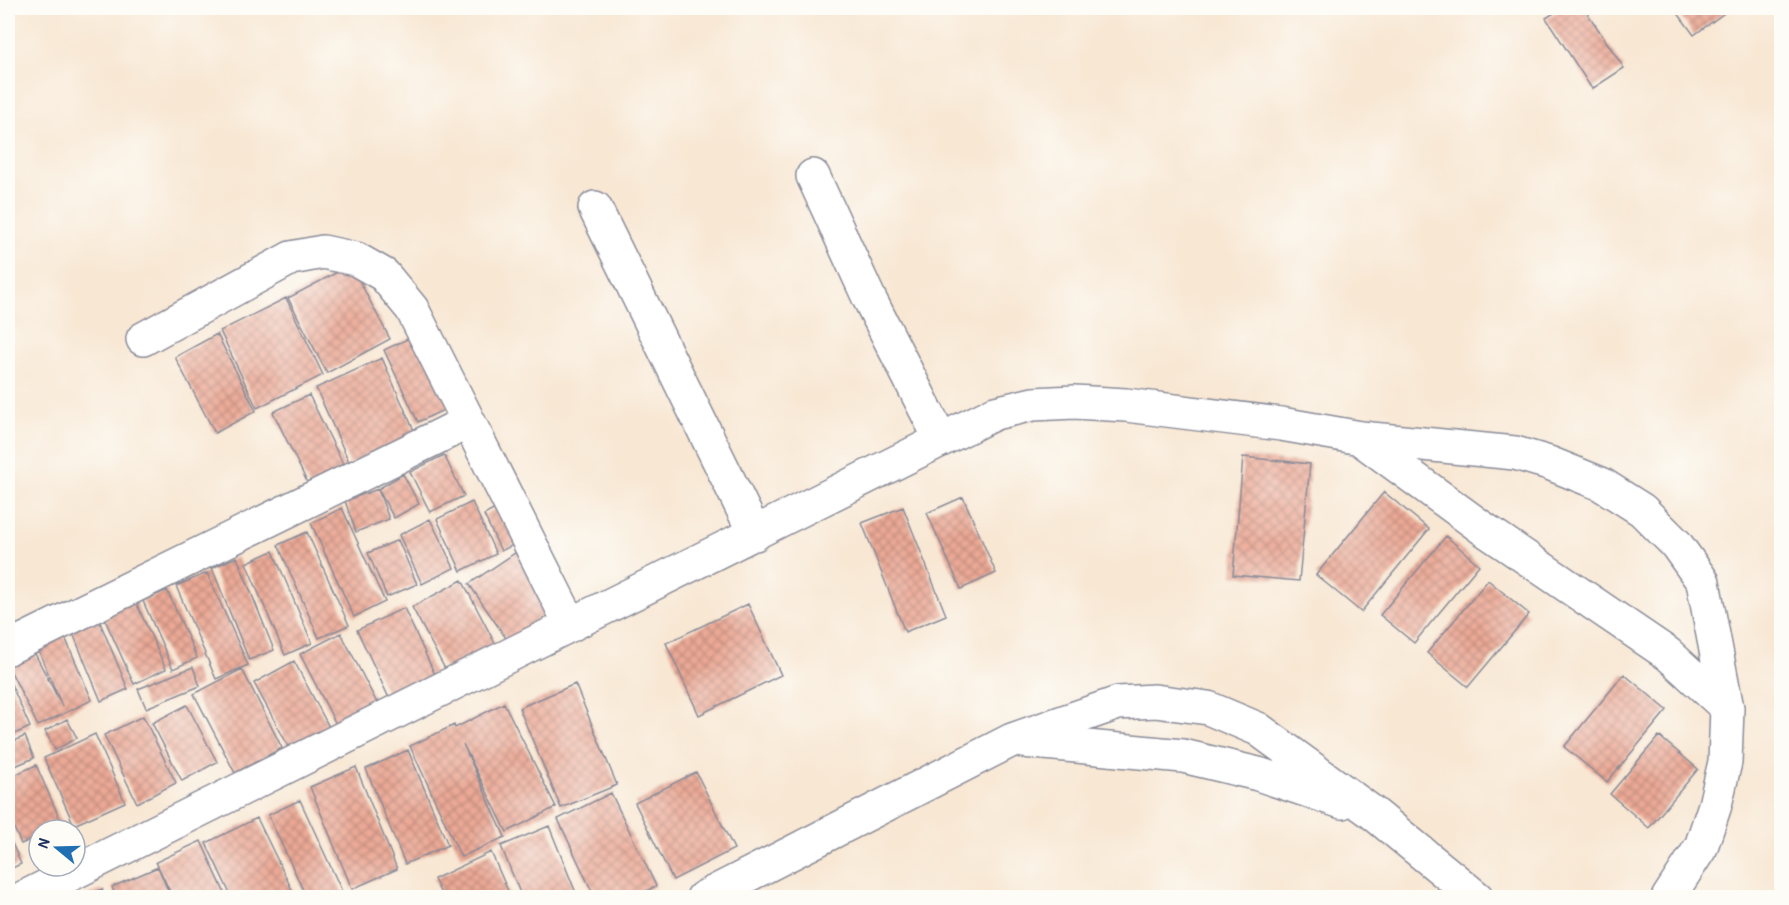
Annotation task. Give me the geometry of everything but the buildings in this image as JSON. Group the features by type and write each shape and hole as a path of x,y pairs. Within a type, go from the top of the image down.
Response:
{"street":[{"path":"813,176 874,306 941,440"},
{"path":"595,208 755,534"},
{"path":"144,339 291,258 323,252 356,259 384,275 412,309 571,625"},
{"path":"23,897 995,413 1033,404 1074,402 1126,405 1281,424 1361,438 1515,453 1549,463 1601,484 1642,510 1676,544 1703,582 1727,708 1725,762 1715,805 1701,847 1668,897"},
{"path":"8,648 468,422"},
{"path":"1361,438 1481,527 1668,654 1727,708"},
{"path":"703,897 1012,740 1118,703 1155,701 1208,708 1258,729 1373,813 1477,897"},
{"path":"1012,740 1184,756 1258,774 1373,813"}]}
